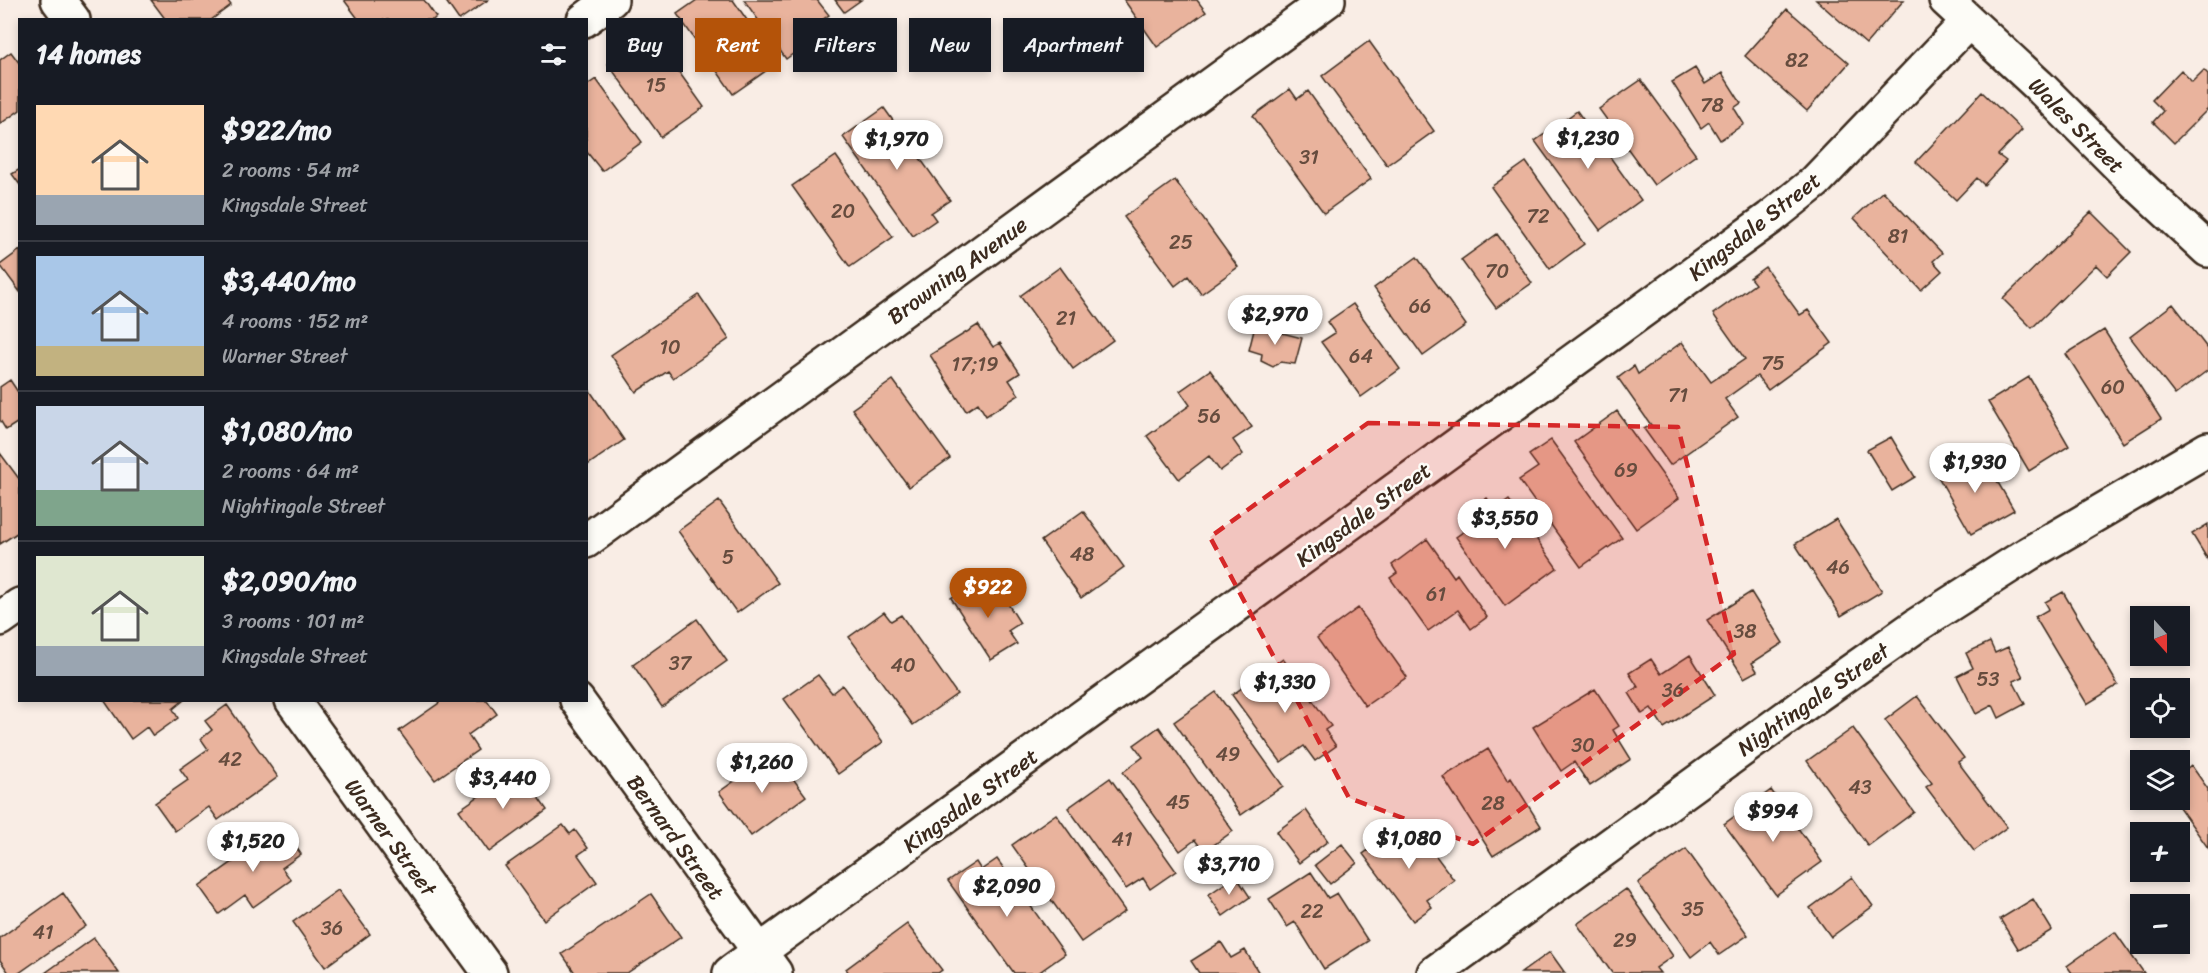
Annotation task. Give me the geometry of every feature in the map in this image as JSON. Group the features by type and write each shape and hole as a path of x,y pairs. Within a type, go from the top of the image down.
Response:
{"street":[{"path":"58,0 72,18"},
{"path":"587,18 611,0"},
{"name":"Browning Avenue","path":"588,540 1328,0"},
{"name":"Wales Street","path":"1957,11 2038,85 2137,184 2208,250"},
{"name":"Kingsdale Street","path":"730,973 767,963 1770,218 1815,182 1957,11"},
{"name":"Nightingale Street","path":"1434,973 1917,625 2028,554 2208,449"},
{"path":"0,619 18,606"},
{"name":"Warner Street","path":"293,702 490,973"},
{"name":"Bernard Street","path":"578,702 767,963"}],"highlighted area":[{"path":"1368,423 1678,427 1734,654 1473,844 1349,798 1210,537"}],"building":[{"path":"151,0 227,0 231,5 214,18 164,18"},
{"path":"344,0 424,0 436,17 435,18 358,18"},
{"path":"445,0 488,0 462,18 458,18"},
{"path":"697,0 733,0 746,18 695,18 695,40 683,23 683,18 677,14"},
{"path":"744,0 817,0 829,15 825,18 793,18 793,54 786,59 781,52 781,18 757,18"},
{"path":"835,0 861,0 844,12"},
{"path":"1124,0 1197,0 1206,12 1157,47 1144,28 1144,18 1137,18"},
{"path":"1816,0 1904,0 1866,44"},
{"path":"1787,9 1849,63 1807,111 1745,56"},
{"path":"1369,41 1434,131 1387,165 1322,76"},
{"path":"11,52 18,61 18,111 0,124 0,60"},
{"path":"1695,68 1705,84 1722,73 1741,103 1734,108 1744,124 1720,140 1709,122 1701,128 1672,82"},
{"path":"2181,70 2192,82 2204,70 2208,74 2208,109 2174,143 2153,122 2163,111 2152,100"},
{"path":"614,72 679,72 704,107 661,137"},
{"path":"718,72 764,72 733,94"},
{"path":"596,79 642,142 602,171 588,154 588,85"},
{"path":"1641,80 1696,155 1654,185 1599,109"},
{"path":"1290,89 1297,99 1308,91 1371,179 1324,213 1253,116"},
{"path":"1982,92 2022,130 1998,155 2006,161 1984,185 1977,178 1956,200 1916,162"},
{"path":"884,108 950,200 931,213 936,220 913,236 843,137"},
{"path":"1577,111 1641,200 1600,230 1535,141"},
{"path":"836,156 893,237 850,267 792,186"},
{"path":"1526,162 1584,244 1550,269 1491,187"},
{"path":"18,170 18,182 12,174"},
{"path":"1175,180 1238,267 1201,294 1188,276 1175,286 1124,217"},
{"path":"1883,191 1942,253 1933,261 1942,271 1921,290 1854,218"},
{"path":"2091,212 2131,252 2107,276 2096,265 2032,328 2003,299"},
{"path":"1497,234 1532,283 1496,308 1461,260"},
{"path":"18,252 18,289 0,265"},
{"path":"1417,257 1466,325 1423,356 1374,288"},
{"path":"1060,267 1113,340 1073,369 1020,296"},
{"path":"1765,267 1800,315 1808,310 1832,343 1768,390 1757,376 1725,399 1738,417 1670,465 1644,429 1651,425 1618,378 1634,366 1638,374 1682,342 1711,382 1745,359 1713,314 1755,284 1750,278"},
{"path":"699,295 729,339 673,378 668,371 636,392 611,355"},
{"path":"1353,304 1400,369 1361,397 1321,342 1335,333 1327,322"},
{"path":"2173,304 2208,349 2208,370 2175,395 2130,337"},
{"path":"978,325 993,347 1000,343 1020,373 1009,380 1019,395 986,416 978,403 966,411 930,355"},
{"path":"1255,326 1302,338 1295,364 1280,362 1273,367 1261,361 1262,354 1249,350"},
{"path":"2104,330 2161,419 2123,443 2066,354"},
{"path":"1210,370 1252,427 1233,440 1243,454 1220,471 1209,456 1179,479 1147,436 1190,405 1180,391"},
{"path":"2029,377 2069,446 2029,471 1988,402"},
{"path":"10,380 18,392 18,422 6,430 0,420 0,387"},
{"path":"893,380 950,458 909,487 852,409"},
{"path":"588,388 624,440 588,465"},
{"path":"1617,411 1679,498 1636,529 1574,442"},
{"path":"1891,437 1915,477 1892,491 1867,450"},
{"path":"1551,440 1622,538 1581,567 1519,480 1538,467 1529,455"},
{"path":"0,453 18,477 18,532 0,544"},
{"path":"1960,459 1967,471 1985,460 2014,510 1971,534 1936,473"},
{"path":"1487,498 1495,510 1509,500 1557,568 1505,606 1456,537 1474,524 1466,513"},
{"path":"719,501 778,583 737,613 678,531"},
{"path":"1083,511 1124,567 1081,598 1041,541"},
{"path":"1836,519 1882,591 1841,616 1795,544"},
{"path":"2208,524 2208,560 2192,534"},
{"path":"1427,539 1454,577 1457,574 1487,617 1471,629 1458,610 1428,631 1390,578 1397,573 1392,565"},
{"path":"975,582 985,597 998,588 1020,623 1008,631 1017,644 991,660 951,598"},
{"path":"1751,592 1783,643 1752,663 1757,671 1744,678 1707,620"},
{"path":"2063,592 2118,685 2087,704 2035,617 2049,609 2045,602"},
{"path":"1358,608 1407,677 1365,706 1317,638"},
{"path":"884,612 891,621 901,615 957,694 913,725 849,637"},
{"path":"697,619 727,661 662,707 633,665"},
{"path":"1990,642 1995,653 2008,647 2023,677 2013,681 2025,704 1999,718 1993,705 1976,714 1957,676 1973,668 1966,653"},
{"path":"1690,655 1715,695 1664,728 1651,708 1642,714 1629,693 1638,687 1629,673 1651,659 1661,674"},
{"path":"1283,659 1331,726 1325,730 1336,746 1315,761 1304,746 1281,762 1232,695"},
{"path":"818,675 832,693 842,685 883,742 838,774 784,699"},
{"path":"1595,689 1619,726 1613,730 1631,759 1590,786 1574,762 1561,771 1533,727"},
{"path":"1216,692 1283,786 1241,815 1174,722"},
{"path":"1917,696 1964,758 1958,762 2007,827 1974,851 1926,787 1932,783 1885,720"},
{"path":"105,702 182,702 173,709 178,718 153,736 147,727 131,739"},
{"path":"488,702 497,714 468,735 478,750 435,780 399,731 439,703"},
{"path":"227,705 278,777 218,820 209,807 175,831 155,803 188,780 180,769 208,749 201,739 212,730 205,721"},
{"path":"1159,727 1233,831 1204,852 1195,840 1180,851 1123,772 1143,757 1134,745"},
{"path":"1853,728 1914,812 1868,846 1807,761"},
{"path":"1488,749 1508,781 1511,778 1541,826 1493,856 1443,777"},
{"path":"774,753 806,796 751,836 719,792"},
{"path":"2190,766 2208,789 2208,848 2181,810 2190,810"},
{"path":"518,769 547,810 489,852 459,810"},
{"path":"1110,778 1176,871 1150,889 1143,878 1126,889 1068,808"},
{"path":"1771,790 1822,862 1776,895 1724,824"},
{"path":"1306,810 1328,841 1299,863 1276,832"},
{"path":"1056,814 1125,911 1081,942 1012,845"},
{"path":"563,825 570,834 575,830 588,848 578,855 597,882 544,920 505,866"},
{"path":"282,827 301,854 282,868 291,880 253,907 245,895 219,914 199,886"},
{"path":"1400,827 1407,836 1416,829 1454,880 1427,900 1432,907 1413,921 1363,854"},
{"path":"1342,844 1357,863 1330,884 1315,865"},
{"path":"1686,849 1748,935 1719,955 1710,942 1691,957 1638,883"},
{"path":"997,859 1065,954 1038,973 1014,973 948,881 976,862 981,870"},
{"path":"1311,872 1328,898 1337,893 1368,941 1324,969 1295,922 1287,927 1269,899"},
{"path":"1236,876 1250,897 1223,916 1208,895"},
{"path":"1852,877 1873,906 1831,937 1810,908"},
{"path":"1626,889 1673,956 1656,968 1660,973 1612,973 1577,924"},
{"path":"338,890 370,934 325,967 293,922"},
{"path":"63,893 86,926 19,973 9,973 0,960 0,938"},
{"path":"651,894 681,937 627,973 575,973 562,954"},
{"path":"2033,899 2052,930 2019,950 2000,919"},
{"path":"907,924 942,970 938,973 849,973 846,969"},
{"path":"2115,932 2144,973 2072,973 2067,966"},
{"path":"94,938 119,973 45,973"},
{"path":"1221,942 1231,958 1245,950 1259,973 1199,973 1191,961"},
{"path":"1550,952 1565,973 1521,973"}]}
